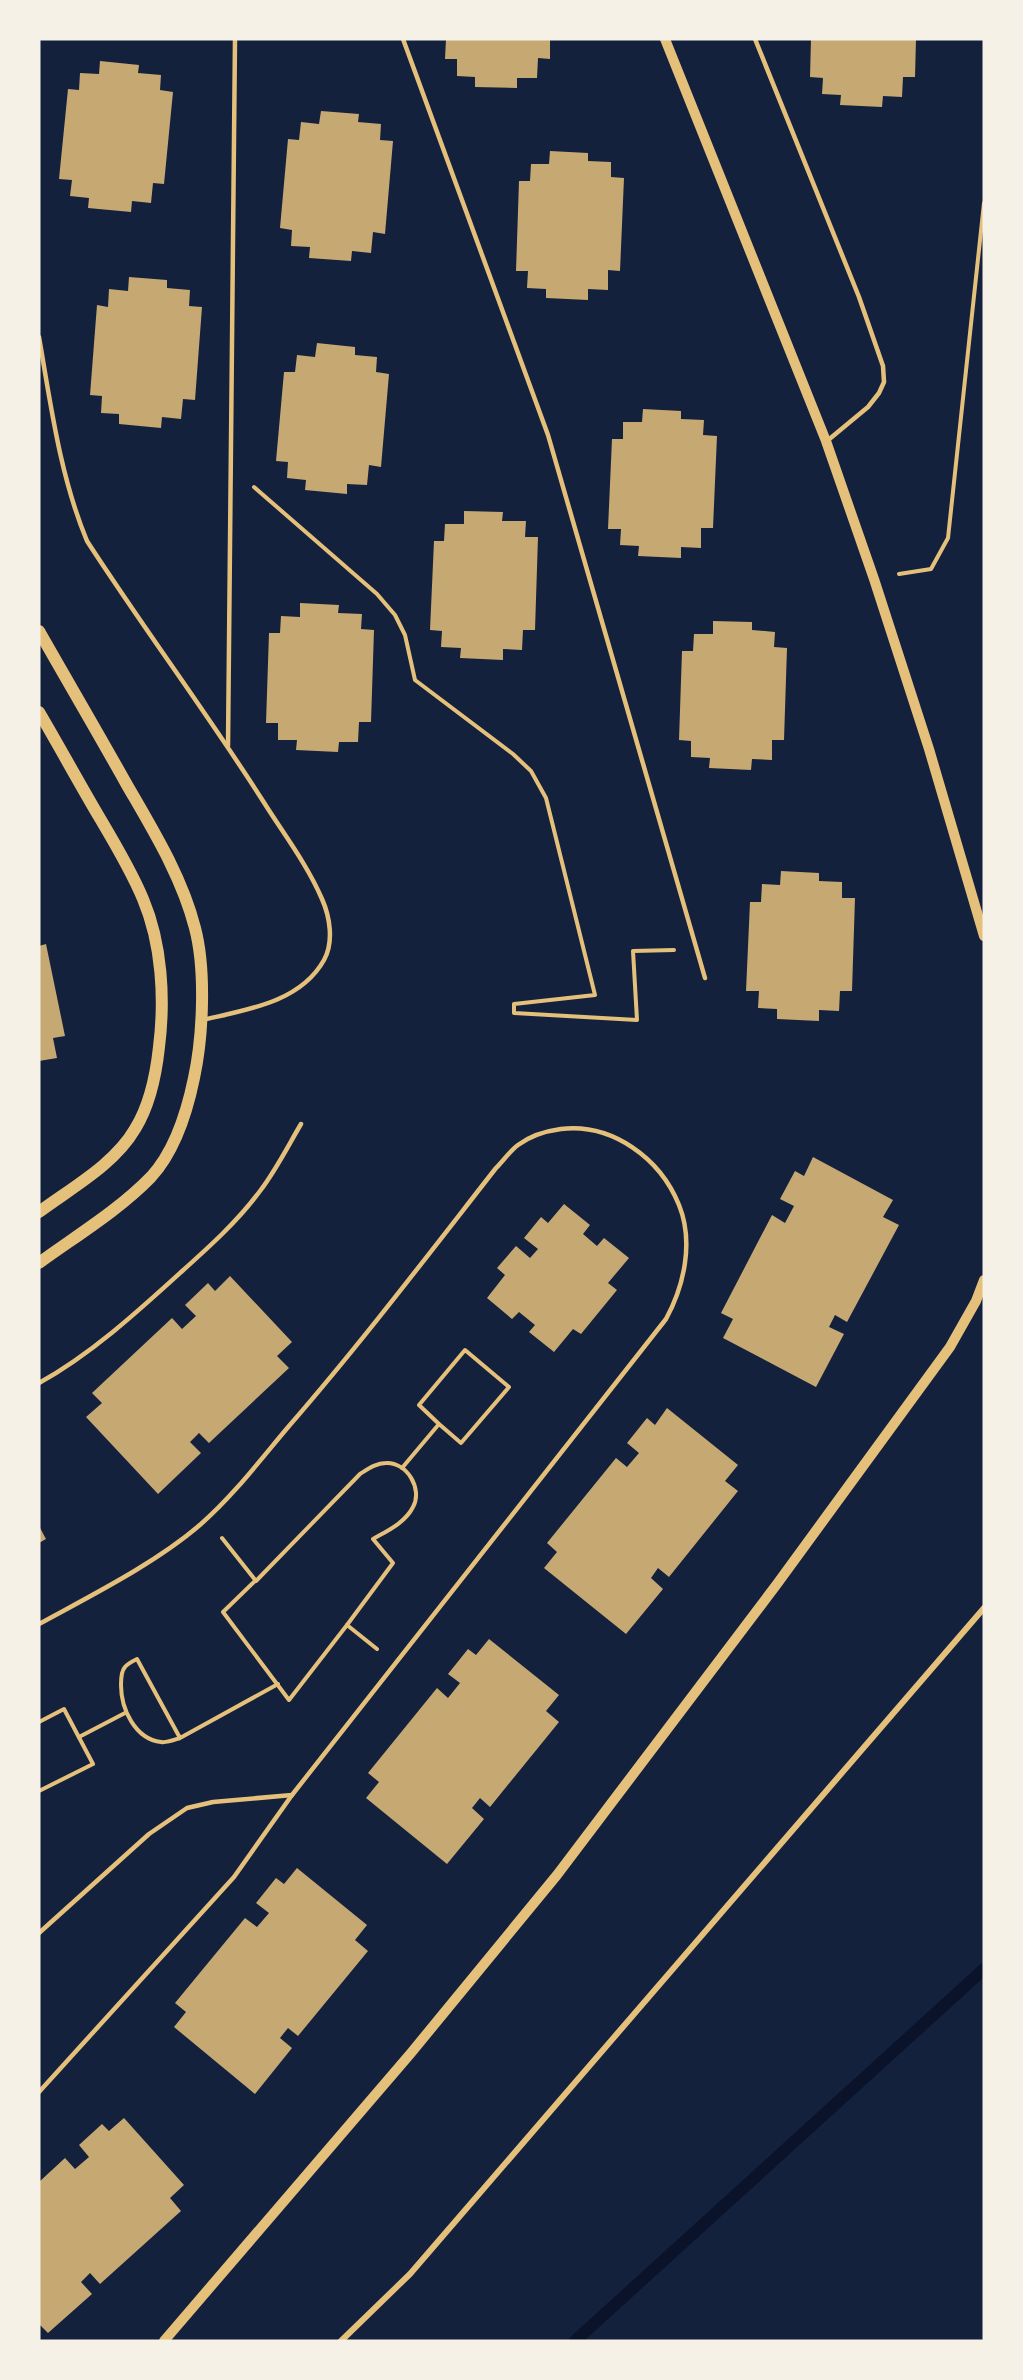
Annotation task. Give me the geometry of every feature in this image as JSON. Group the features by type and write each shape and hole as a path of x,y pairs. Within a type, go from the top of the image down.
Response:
{"main road":[{"path":"39,631 150,824 181,887 196,930 200,967 201,1021 198,1061 188,1109 172,1145 152,1175 131,1195 39,1263"},
{"path":"39,712 125,861 144,900 155,937 161,978 161,1032 156,1071 147,1104 135,1130 112,1157 39,1212"}],"street":[{"path":"665,39 826,441 874,579 929,750 984,936"},
{"path":"164,2341 411,2053 557,1875 777,1584 950,1347 976,1301 984,1280"},
{"path":"341,2341 410,2274 984,1608"}],"lane":[{"path":"228,746 235,39"},
{"path":"404,39 548,435 705,978"},
{"path":"755,39 859,297 884,366 884,382 879,393 868,407 826,441"},
{"path":"39,337 63,472 87,541 228,746 306,869 322,899 330,924 329,945 325,959 308,982 292,993 255,1007 201,1021"},
{"path":"39,1383 84,1356 212,1245 239,1217 261,1189 301,1124"},
{"path":"39,1624 92,1595 165,1550 207,1518 228,1498 334,1374 496,1168 518,1145 550,1131 572,1128 594,1130 610,1135 653,1163 667,1180 680,1206 686,1257 682,1282 675,1302 648,1342 292,1795 234,1877 39,2092"},
{"path":"39,1933 149,1834 187,1808 213,1802 292,1795"}],"path":[{"path":"874,579 931,569 948,538 984,203"},
{"path":"231,467 377,594 395,615 405,635 415,680 513,754 531,771 546,798 595,995 514,1004 514,1013 637,1020 633,951 697,950"},
{"path":"465,1350 509,1388 461,1443 439,1424 419,1405 465,1350"},
{"path":"402,1468 439,1424"},
{"path":"388,1462 402,1468 411,1477 416,1491 415,1506 404,1520 373,1539 393,1563 289,1700 223,1612 256,1581 360,1474 373,1465 388,1462"},
{"path":"207,1518 256,1581"},
{"path":"347,1625 395,1664"},
{"path":"180,1738 137,1659 124,1667 121,1677 121,1694 125,1713 148,1738 163,1743 180,1738 278,1684"},
{"path":"39,1722 64,1709 93,1764 39,1791"},
{"path":"79,1737 125,1713"}],"building":[{"path":"446,39 550,39 550,59 538,58 537,78 517,78 517,88 475,87 475,77 457,76 457,59 445,59"},
{"path":"811,39 916,39 915,77 903,77 902,97 883,96 882,107 840,105 841,95 822,94 823,78 810,77"},
{"path":"100,61 139,65 138,73 161,75 160,90 173,92 164,184 153,183 151,203 132,201 131,212 88,208 89,198 70,196 72,180 59,179 68,89 79,90 80,73 99,74"},
{"path":"321,111 359,114 358,122 381,124 380,140 393,141 385,234 373,232 371,253 352,251 351,261 309,258 310,247 291,246 292,230 280,228 288,139 299,140 301,122 319,124"},
{"path":"550,151 588,153 588,161 611,162 611,177 624,178 620,271 608,270 608,290 588,289 588,300 546,298 546,289 527,288 528,271 516,271 519,181 530,181 531,164 549,164"},
{"path":"129,277 167,280 167,288 190,290 189,306 202,307 195,400 183,399 181,419 162,417 161,428 119,424 119,414 101,413 102,396 90,395 97,305 108,307 109,289 128,291"},
{"path":"317,343 355,347 355,355 377,357 376,372 389,374 381,467 369,465 367,485 347,484 347,494 305,490 306,480 287,478 288,462 276,461 284,372 295,372 297,355 315,357"},
{"path":"643,409 681,411 681,419 704,420 703,435 717,436 713,528 701,528 701,548 681,547 681,558 638,556 639,546 620,545 621,529 608,529 612,439 623,439 623,422 642,422"},
{"path":"464,511 503,512 502,521 526,521 525,537 538,537 535,630 523,630 522,650 503,649 503,660 460,658 461,648 441,647 442,631 430,630 434,541 444,541 445,524 464,524"},
{"path":"300,603 339,605 338,613 362,614 361,629 374,630 371,722 359,722 358,742 339,742 338,752 296,750 297,740 278,740 278,723 266,723 269,633 280,633 281,616 300,617"},
{"path":"713,621 752,622 752,630 775,632 774,647 787,648 784,740 772,740 772,760 752,759 751,770 709,768 710,758 691,757 691,741 679,740 682,651 693,651 694,634 713,634"},
{"path":"781,871 819,873 819,881 842,882 842,898 855,898 852,991 840,991 839,1011 819,1010 819,1021 777,1019 777,1009 758,1008 759,991 746,991 750,902 761,902 762,884 780,885"},
{"path":"46,944 65,1036 53,1038 57,1058 39,1061 39,946"},
{"path":"813,1157 893,1200 883,1217 899,1225 847,1322 835,1315 829,1327 844,1334 816,1387 723,1338 733,1319 721,1313 772,1215 785,1223 794,1206 780,1199 795,1171 804,1176"},
{"path":"564,1204 590,1225 583,1234 597,1246 604,1238 629,1258 608,1283 617,1290 581,1334 573,1329 554,1352 529,1332 535,1325 519,1312 512,1319 487,1298 505,1275 497,1268 516,1246 530,1258 538,1249 524,1238 541,1217 548,1223"},
{"path":"230,1276 292,1342 277,1356 289,1368 209,1443 199,1433 190,1442 201,1453 158,1494 86,1417 102,1403 92,1393 172,1318 182,1329 196,1316 185,1305 208,1283 215,1291"},
{"path":"667,1408 738,1465 725,1481 738,1491 669,1577 658,1568 651,1578 663,1589 626,1634 544,1568 557,1552 547,1543 616,1458 627,1467 639,1453 627,1443 647,1418 655,1425"},
{"path":"39,1526 46,1539 39,1543"},
{"path":"489,1639 559,1695 546,1711 559,1722 490,1807 480,1798 472,1808 484,1819 447,1864 366,1798 379,1782 368,1773 437,1688 448,1698 460,1683 448,1674 468,1649 476,1655"},
{"path":"297,1868 367,1925 355,1940 368,1951 298,2036 288,2028 280,2038 292,2048 255,2094 174,2027 186,2012 175,2003 245,1918 257,1927 269,1913 256,1903 276,1878 284,1884"},
{"path":"124,2118 184,2185 170,2198 181,2211 100,2284 90,2273 81,2282 92,2294 48,2333 39,2324 39,2182 65,2158 75,2169 89,2157 79,2145 102,2124 109,2131"}],"waterway":[{"path":"575,2341 984,1969"}]}
